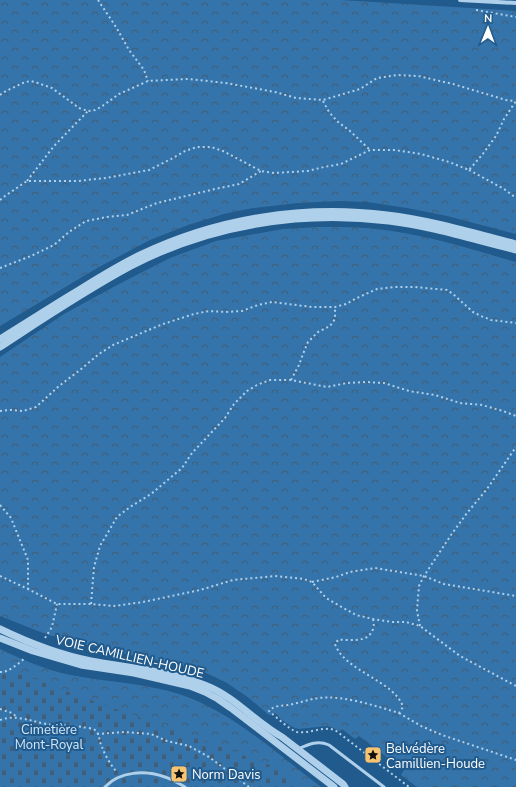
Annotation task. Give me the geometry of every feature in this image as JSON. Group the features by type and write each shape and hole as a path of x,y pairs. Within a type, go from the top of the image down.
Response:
{"street":[{"path":"460,0 516,3"},
{"path":"0,339 93,281 139,256 185,236 240,222 304,213 374,213 414,219 516,244"},
{"path":"0,347 73,300 131,266 165,250 193,240 245,226 308,218 376,219 415,225 516,250"},
{"name":"VOIE CAMILLIEN-HOUDE","path":"0,629 39,646 66,654 92,661 147,670 191,680 208,686 233,701 282,737 345,787"},
{"name":"VOIE CAMILLIEN-HOUDE","path":"0,638 33,651 75,663 108,670 134,673 190,686 205,692 218,698 334,787"}],"lane":[{"path":"298,749 316,742 325,743 384,787"},
{"path":"106,787 121,776 131,774 156,775 165,777 185,787"}],"path":[{"path":"98,0 116,27 128,50 144,70 148,81"},
{"path":"474,9 516,17"},
{"path":"0,95 30,81 52,88 79,108 88,111 95,110 119,94 148,81 188,79 226,83 275,92 296,98 323,100 360,89 378,78 398,75 418,76 453,84 506,100 516,101 504,119 496,136 482,156 468,170"},
{"path":"323,100 329,112 338,122 370,150"},
{"path":"0,200 28,181 54,146 88,111"},
{"path":"28,181 78,181 106,178 149,170 185,151 197,147 211,147 223,151 261,171 274,173 308,171 341,164 370,150 394,150 421,154 449,162 504,189 516,198"},
{"path":"0,268 54,245 69,232 86,221 127,215 157,203 240,184 261,171"},
{"path":"0,411 23,411 36,407 58,386 113,345 157,326 194,314 242,311 272,302 312,307 335,306 346,304 378,289 395,287 438,288 447,290 454,294 473,312 481,316 491,320 516,323"},
{"path":"291,380 308,342 318,332 330,326 335,319 335,306"},
{"path":"91,604 94,567 100,546 117,517 151,494 182,468 192,453 225,418 234,404 247,391 257,385 270,380 291,380 327,387 347,383 384,382 460,403 482,405 516,416"},
{"path":"420,626 417,611 418,597 419,586 424,576 451,535 487,489 516,446"},
{"path":"0,505 11,518 28,560 28,589"},
{"path":"312,582 336,577 350,572 375,568 424,576 444,584 516,596"},
{"path":"0,576 57,604 114,606 144,602 200,590 233,580 275,576 304,579 312,582 326,598 356,614 373,619 392,622 406,622 420,626 460,656 516,686"},
{"path":"48,635 52,627 57,604"},
{"path":"373,619 374,623 372,633 365,638 355,640 338,640 335,644 336,648 348,661 391,691 401,702 403,707 399,713"},
{"path":"0,672 3,672 23,660"},
{"path":"269,711 273,707 289,705 321,697 342,698 399,713 421,726 442,735 516,760"},
{"path":"0,709 12,713 18,718"},
{"path":"0,720 18,718 46,724 95,730 99,736 101,746 112,767 121,776"},
{"path":"97,734 125,732 151,734 167,741 189,746 209,756 249,787"},
{"path":"297,736 298,732"}],"green space":[{"path":"0,0 341,0 516,11 516,234 447,216 367,202 340,201 298,203 253,208 224,214 188,225 150,240 99,267 0,326"},
{"path":"319,227 377,229 412,234 447,242 516,262 516,787 417,787 401,775 404,770 359,736 355,739 342,729 340,731 327,726 299,729 295,728 274,713 269,715 249,698 227,683 202,671 101,649 48,635 0,616 0,357 64,314 170,258 216,241 283,229"},
{"path":"0,649 35,664 62,673 152,687 179,694 199,702 236,722 271,747 321,787 237,787 0,705"},
{"name":"Cimetière Mont-Royal","path":"0,667 278,768 303,787 0,787"}],"place":[{"name":"Belvédère Camillien-Houde","path":"373,755"},
{"name":"Norm Davis","path":"179,774"}]}
